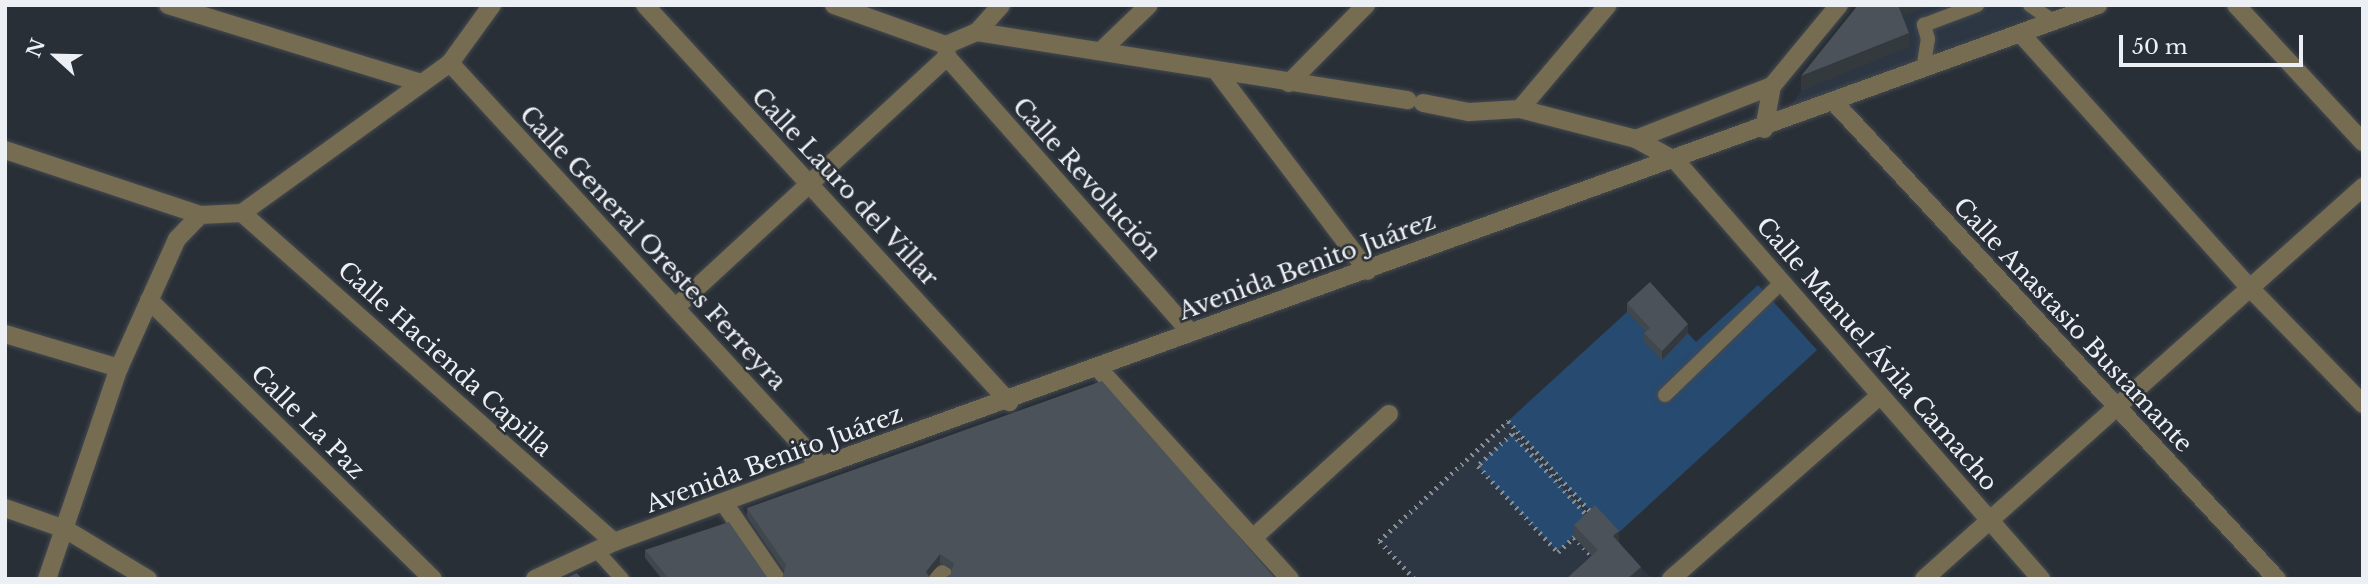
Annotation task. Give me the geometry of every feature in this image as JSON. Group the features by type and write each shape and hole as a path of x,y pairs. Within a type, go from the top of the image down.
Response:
{"street":[{"path":"168,5 419,82"},
{"path":"5,150 200,215 242,213 419,82 450,63 492,5"},
{"name":"Calle Lauro del Villar","path":"645,5 1009,401"},
{"path":"676,307 809,184 946,51 977,32 1002,5"},
{"path":"1101,51 1149,5"},
{"path":"1289,83 1366,5"},
{"path":"1520,109 1608,5"},
{"path":"1764,129 1772,86 1839,5"},
{"path":"2236,5 2363,142"},
{"path":"846,6 946,51"},
{"name":"Avenida Benito Juárez","path":"535,579 614,542 1676,161 2089,7"},
{"name":"Calle Manuel Ávila Camacho","path":"977,32 1218,73 1469,111 1520,109 1636,139 1676,161 1783,281 1988,522 2041,579"},
{"path":"2021,34 2250,288 2363,404"},
{"name":"Calle Revolución","path":"946,51 1191,333"},
{"name":"Calle General Orestes Ferreyra","path":"450,63 821,466"},
{"path":"1218,73 1368,271"},
{"path":"1636,139 1772,86"},
{"name":"Calle Anastasio Bustamante","path":"1834,102 2277,579"},
{"path":"1924,579 2363,187"},
{"name":"Calle Hacienda Capilla","path":"242,213 614,542"},
{"path":"47,579 118,368 177,239 200,215"},
{"name":"Calle La Paz","path":"149,300 433,579"},
{"path":"5,334 118,368"},
{"path":"1098,368 1290,579"},
{"path":"1671,579 1879,396"},
{"path":"1253,538 1390,414"},
{"path":"724,503 776,579"},
{"path":"5,508 65,529 148,579"}],"lane":[{"path":"1923,70 1928,46 1924,25 1977,5"},
{"path":"2030,5 2054,22"},
{"path":"1665,395 1783,281"},
{"path":"596,550 622,579"}],"path":[{"path":"1414,579 1379,541 1508,421 1595,516 1591,520 1512,435 1478,466 1558,552 1574,537 1598,562 1588,570"}],"shaded area":[{"path":"1870,5 2062,5 1789,107"},
{"path":"1758,285 1817,350 1614,537 1508,421 1650,291 1696,342"},
{"path":"1508,421 1652,579 1414,579 1379,541"},
{"path":"1512,434 1592,520 1557,552 1478,466"}],"building":[{"path":"1858,5 1898,5 1909,33 1801,76"},
{"path":"1650,282 1688,324 1662,351 1644,333 1650,328 1627,303"},
{"path":"1102,381 1276,579 943,579 951,574 954,563 940,554 926,572 931,579 782,579 786,565 747,508"},
{"path":"1595,505 1619,531 1613,536 1641,567 1627,579 1566,579 1598,550 1574,525"},
{"path":"729,522 767,577 776,579 669,579 645,550"},
{"path":"577,573 582,579 564,579"}]}
